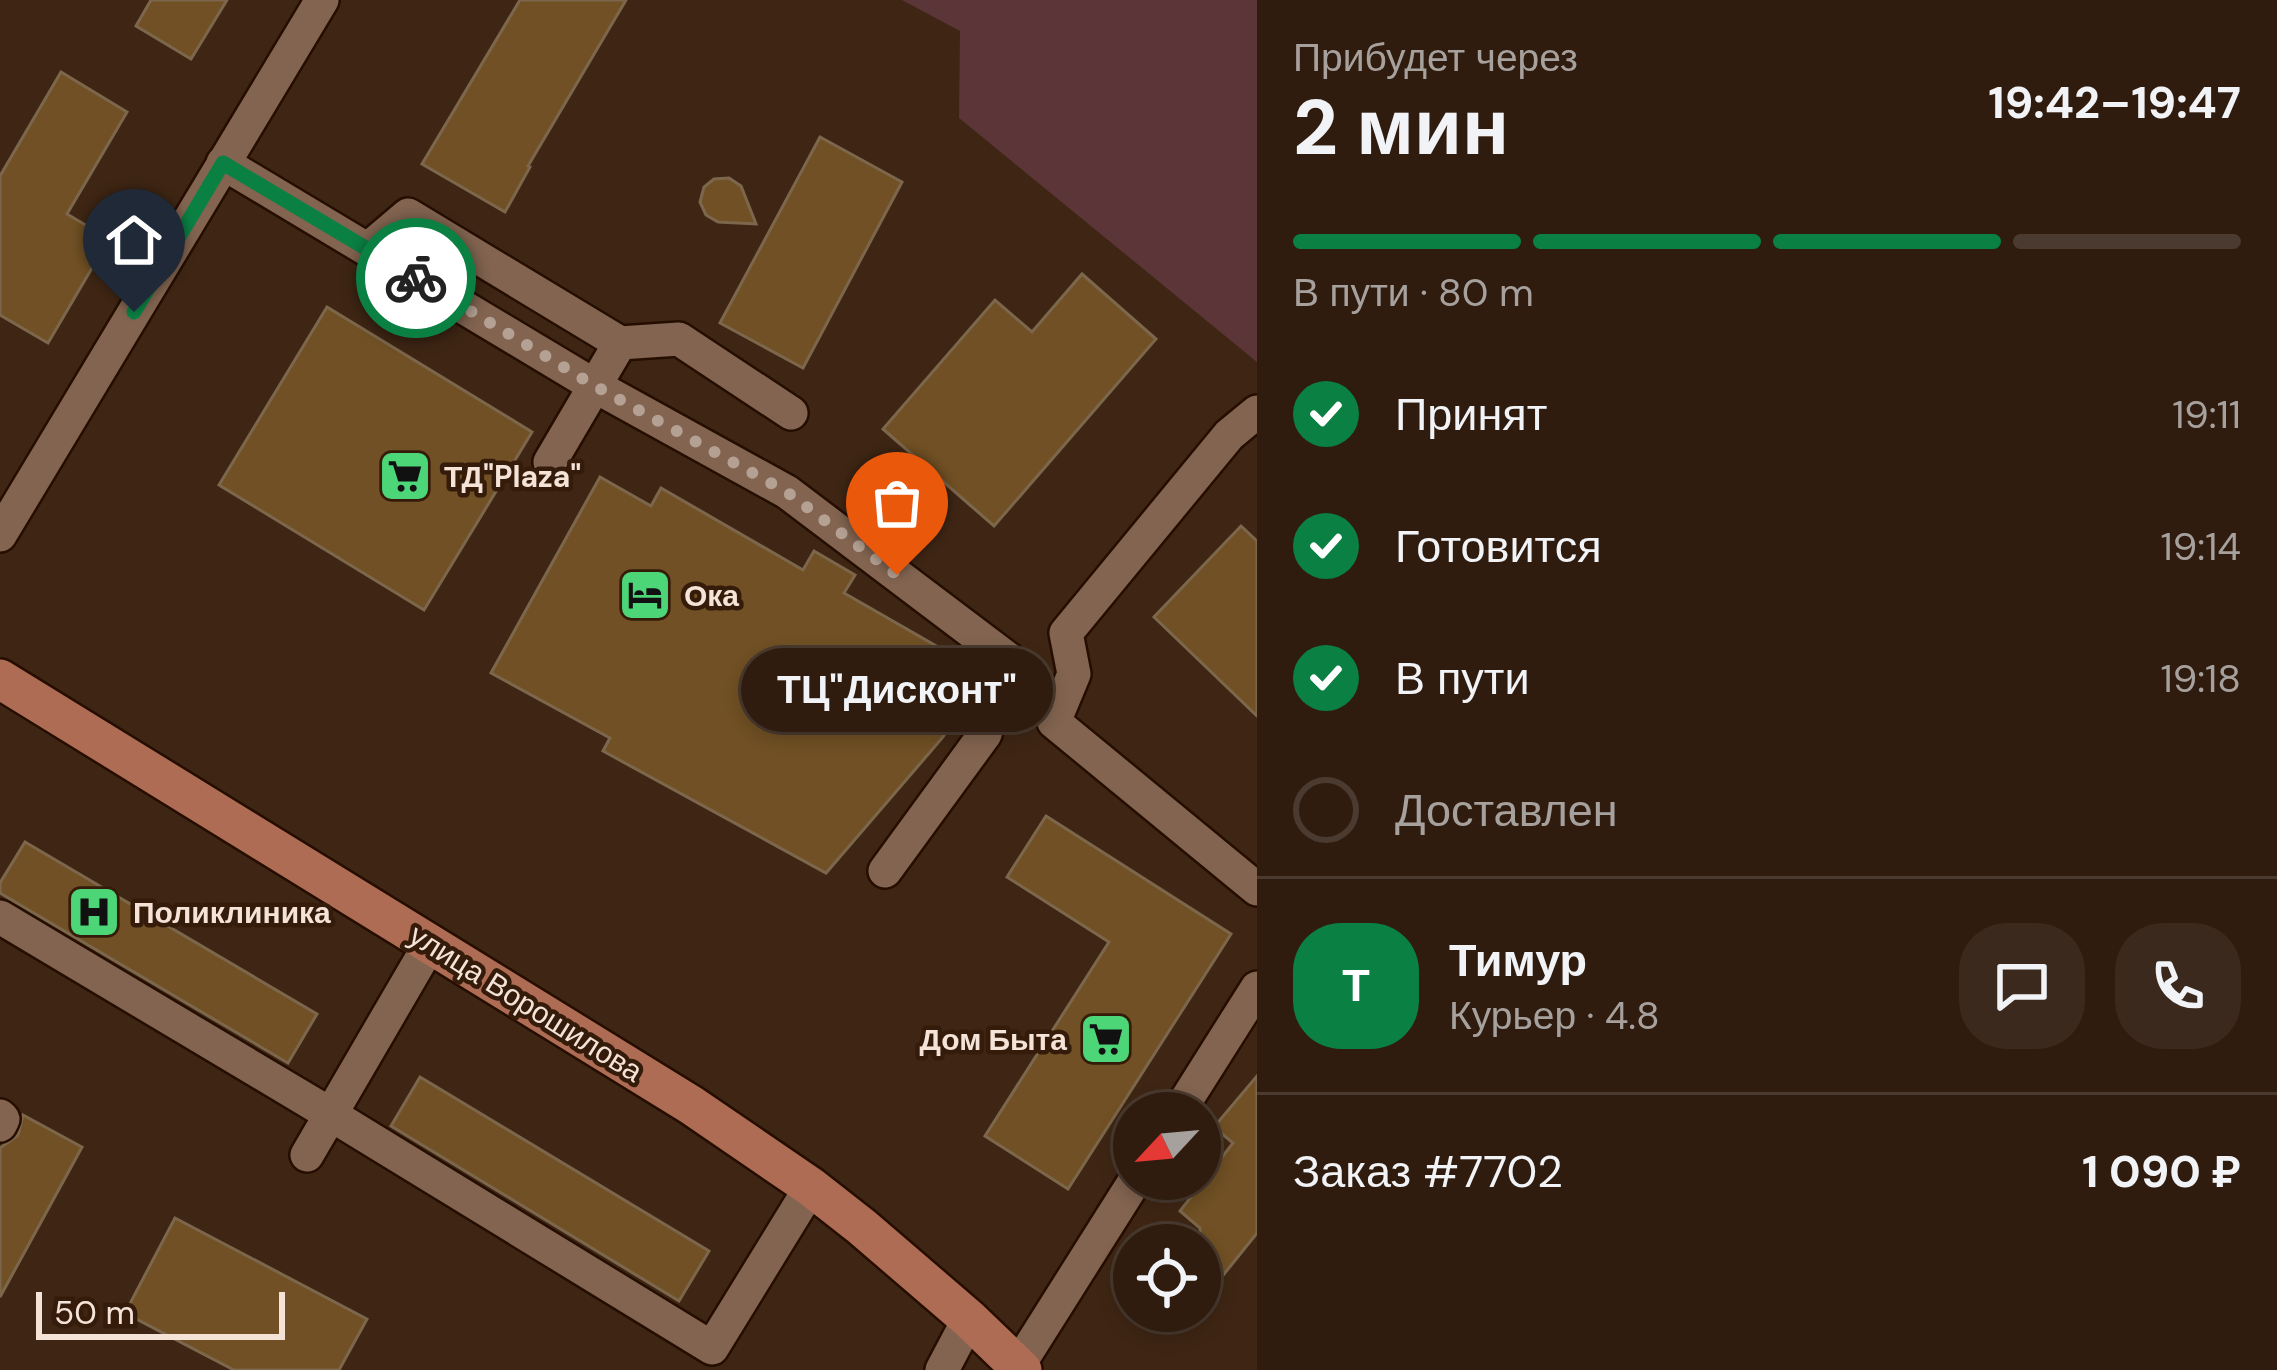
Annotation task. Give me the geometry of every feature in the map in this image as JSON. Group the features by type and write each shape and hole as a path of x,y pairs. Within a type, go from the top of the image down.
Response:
{"main road":[{"name":"улица Ворошилова","path":"0,679 691,1105 812,1187 919,1274 1020,1368"}],"street":[{"path":"0,535 322,0"},
{"path":"223,163 595,386 787,492 1008,659 986,734 885,871"},
{"path":"368,249 408,215 620,343 679,339 791,413"},
{"path":"550,462 620,343"},
{"path":"1257,412 1229,435 1066,633 1074,674 1054,722 1257,889"},
{"path":"0,917 331,1114 715,1359 812,1187"},
{"path":"307,1155 430,944"},
{"path":"1191,1092 1257,988"},
{"path":"1020,1368 1123,1200"},
{"path":"942,1370 969,1318"}],"shaded area":[{"path":"902,0 1257,0 1257,362 959,118 960,31"}],"building":[{"path":"151,0 227,0 191,59 136,26"},
{"path":"520,0 626,0 505,212 422,164"},
{"path":"61,72 127,112 67,214 109,239 48,343 0,315 0,176"},
{"path":"820,137 902,182 803,368 720,323"},
{"path":"729,178 741,186 756,224 718,222 706,215 700,202 704,187 714,179"},
{"path":"1082,274 1156,339 994,526 883,429 995,300 1032,332"},
{"name":"ТД\"Plaza\"","path":"327,307 532,432 424,610 219,485"},
{"path":"600,477 651,506 661,488 803,570 814,551 855,575 844,593 980,671 943,737 826,873 603,751 610,738 491,673"},
{"path":"1241,526 1257,541 1257,716 1154,617"},
{"name":"Дом Быта","path":"1046,816 1231,934 1130,1092 1113,1092 1113,1119 1068,1189 985,1136 1109,942 1007,877"},
{"path":"25,842 317,1014 288,1063 0,893 0,883"},
{"path":"1257,1076 1257,1233 1221,1278 1221,1224 1195,1224 1180,1211 1189,1200 1221,1200 1221,1158 1233,1143 1221,1133 1221,1119"},
{"path":"420,1077 709,1251 679,1301 391,1126"},
{"path":"23,1115 82,1147 0,1297 0,1148 18,1135"},
{"path":"175,1218 367,1319 339,1370 234,1370 125,1313"}],"way so far":[{"path":"416,278 595,386 787,492 897,575"}],"place":[{"name":"ТД\"Plaza\"","path":"405,476"},
{"name":"ТЦ\"Дисконт\"","path":"897,575"},
{"name":"Ока","path":"645,595"},
{"name":"Поликлиника","path":"94,912"},
{"name":"Дом Быта","path":"1106,1039"}],"route":[{"path":"134,312 223,163 416,278"}]}
